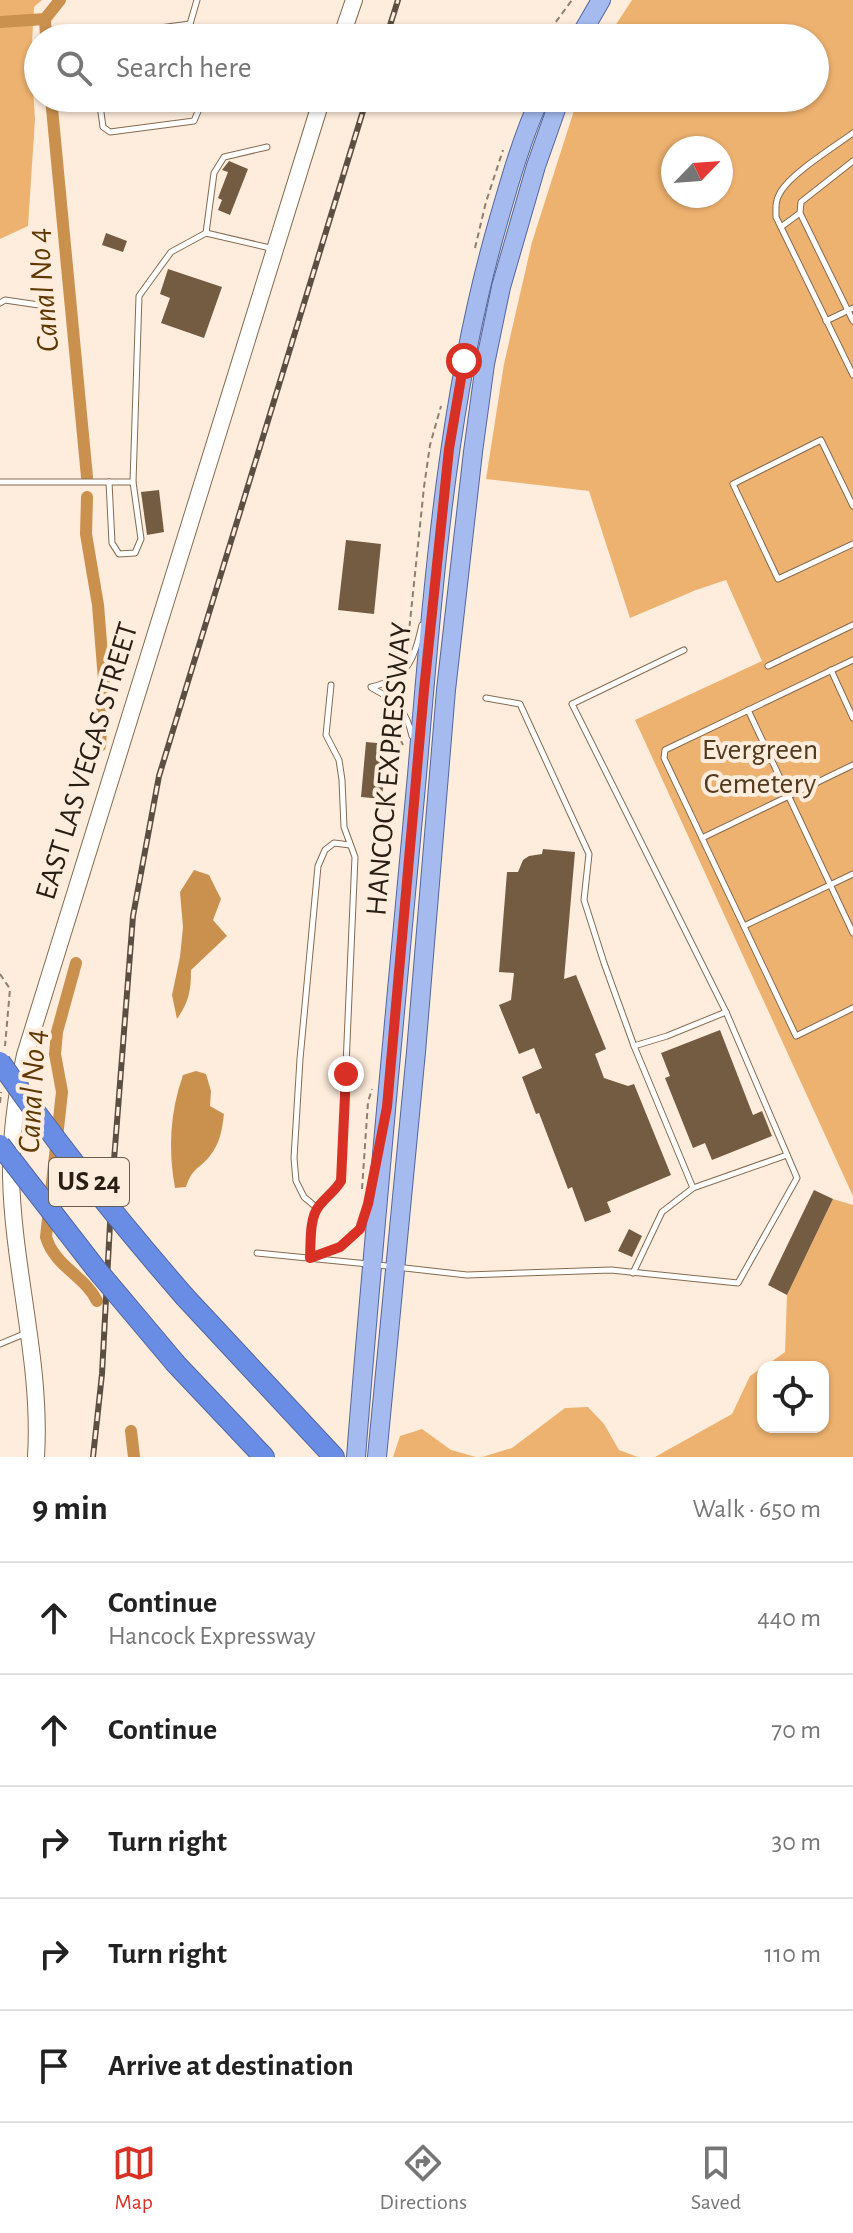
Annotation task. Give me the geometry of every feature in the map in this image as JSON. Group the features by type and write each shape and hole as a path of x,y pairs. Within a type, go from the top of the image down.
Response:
{"highway":[{"name":"US 24","path":"3,1054 54,1139 122,1224 185,1297 334,1457"},
{"name":"US 24","path":"0,1145 96,1269 176,1364 264,1457"}],"main road":[{"path":"587,24 601,0"},
{"name":"HANCOCK EXPRESSWAY","path":"356,1454 449,449 481,281 516,160 535,112"},
{"name":"HANCOCK EXPRESSWAY","path":"377,1456 459,557 483,379 501,287 555,112"}],"street":[{"path":"346,24 354,0"},
{"name":"EAST LAS VEGAS STREET","path":"36,1457 35,1389 11,1177 17,1091 30,1040 318,112"}],"lane":[{"path":"190,24 197,0"},
{"path":"101,112 103,127 110,132 194,121 198,112"},
{"path":"853,133 790,180 775,203 776,217 853,375"},
{"path":"206,233 214,173 224,157 267,147"},
{"path":"853,161 801,202 800,213 851,310 853,321"},
{"path":"781,227 800,213"},
{"path":"109,482 112,543 119,554 135,553 141,539 133,482 139,296 171,252 206,233 275,249"},
{"path":"0,303 5,300 39,305"},
{"path":"826,321 851,310"},
{"path":"853,506 821,440 733,484 778,579 853,544"},
{"path":"0,482 133,482"},
{"path":"417,773 414,743 405,713 371,687 395,678 412,659 439,552"},
{"path":"768,666 853,625"},
{"path":"257,1253 467,1275 611,1270 738,1283 797,1178 726,1012 572,704 684,650"},
{"path":"853,660 665,750 664,758 796,1036 853,1008"},
{"path":"831,670 853,718"},
{"path":"310,1258 312,1225 317,1208 341,1181 355,857 344,827 339,760 326,735 331,685"},
{"path":"486,698 520,704 589,854 584,900 634,1046 693,1188"},
{"path":"748,710 853,933"},
{"path":"702,838 853,765"},
{"path":"317,1208 304,1197 296,1181 294,1158 312,920 318,866 325,850 334,843 350,845"},
{"path":"744,926 853,874"},
{"path":"634,1046 726,1012"},
{"path":"310,1258 340,1247 360,1229 368,1204 387,1107"},
{"path":"633,1273 662,1212 693,1188 787,1155"},
{"path":"0,1344 29,1332"}],"path":[{"path":"554,24 572,0"},
{"path":"0,974 10,989 3,1054"},
{"path":"0,1103 1,1089"}],"green space":[{"path":"0,0 42,0 34,7 33,24 24,24 24,112 35,112 35,119 28,226 0,239"},
{"name":"Evergreen Cemetery","path":"632,0 853,0 853,1196 635,720 762,661 726,580 630,618 589,491 486,479 504,364 532,242 574,112 829,112 829,24 616,24"},
{"path":"833,1199 853,1205 853,1457 655,1457 732,1414 750,1376 757,1371 757,1433 829,1433 829,1361 772,1361 785,1352 787,1295"},
{"path":"588,1407 604,1424 619,1450 638,1457 482,1457 512,1448 565,1408"},
{"path":"422,1429 451,1450 476,1457 393,1457 400,1436"}],"shaded area":[{"path":"194,870 209,875 221,899 213,920 227,936 191,970 188,996 177,1019 172,995 183,927 180,892"},
{"path":"196,1071 206,1074 211,1091 210,1106 224,1114 222,1126 213,1152 193,1172 186,1187 175,1188 171,1145 175,1103 183,1075"}],"building":[{"path":"229,161 248,169 230,215 218,210 222,200 218,198 228,172 222,170"},
{"path":"106,233 127,241 123,252 102,245"},
{"path":"168,269 222,287 204,338 161,323 170,298 160,294"},
{"path":"159,490 164,532 147,535 141,492"},
{"path":"346,540 381,544 374,614 338,610"},
{"path":"366,742 387,744 382,799 361,797"},
{"path":"543,849 575,852 564,979 576,975 606,1049 595,1054 604,1078 628,1086 634,1084 671,1175 607,1202 611,1212 585,1222 572,1187 568,1189 522,1077 542,1068 534,1048 519,1054 499,1005 511,1000 514,973 499,972 507,872 518,872 523,860 542,854"},
{"path":"720,1030 753,1115 762,1111 772,1136 712,1160 705,1143 693,1148 665,1078 670,1076 661,1053"},
{"path":"814,1190 833,1199 787,1295 768,1285"},
{"path":"629,1229 642,1236 632,1257 618,1251"}],"waterway":[{"name":"Canal No 4","path":"45,24 45,19 60,0"},
{"path":"0,22 45,19"},
{"name":"Canal No 4","path":"52,112 87,477"},
{"name":"Canal No 4","path":"87,497 86,534 98,605 104,680 100,746"},
{"name":"Canal No 4","path":"76,963 57,1032 55,1054 62,1092 46,1237 56,1256 85,1284 97,1301"},
{"name":"Canal No 4","path":"131,1431 134,1457"}],"railway":[{"path":"390,24 398,0"},
{"path":"93,1457 102,1374 112,1186 133,916 159,776 363,112"}],"route":[{"path":"346,1074 341,1181 317,1208 312,1225 310,1258 340,1247 360,1229 368,1204 387,1107 424,690 449,449 464,361"}]}
